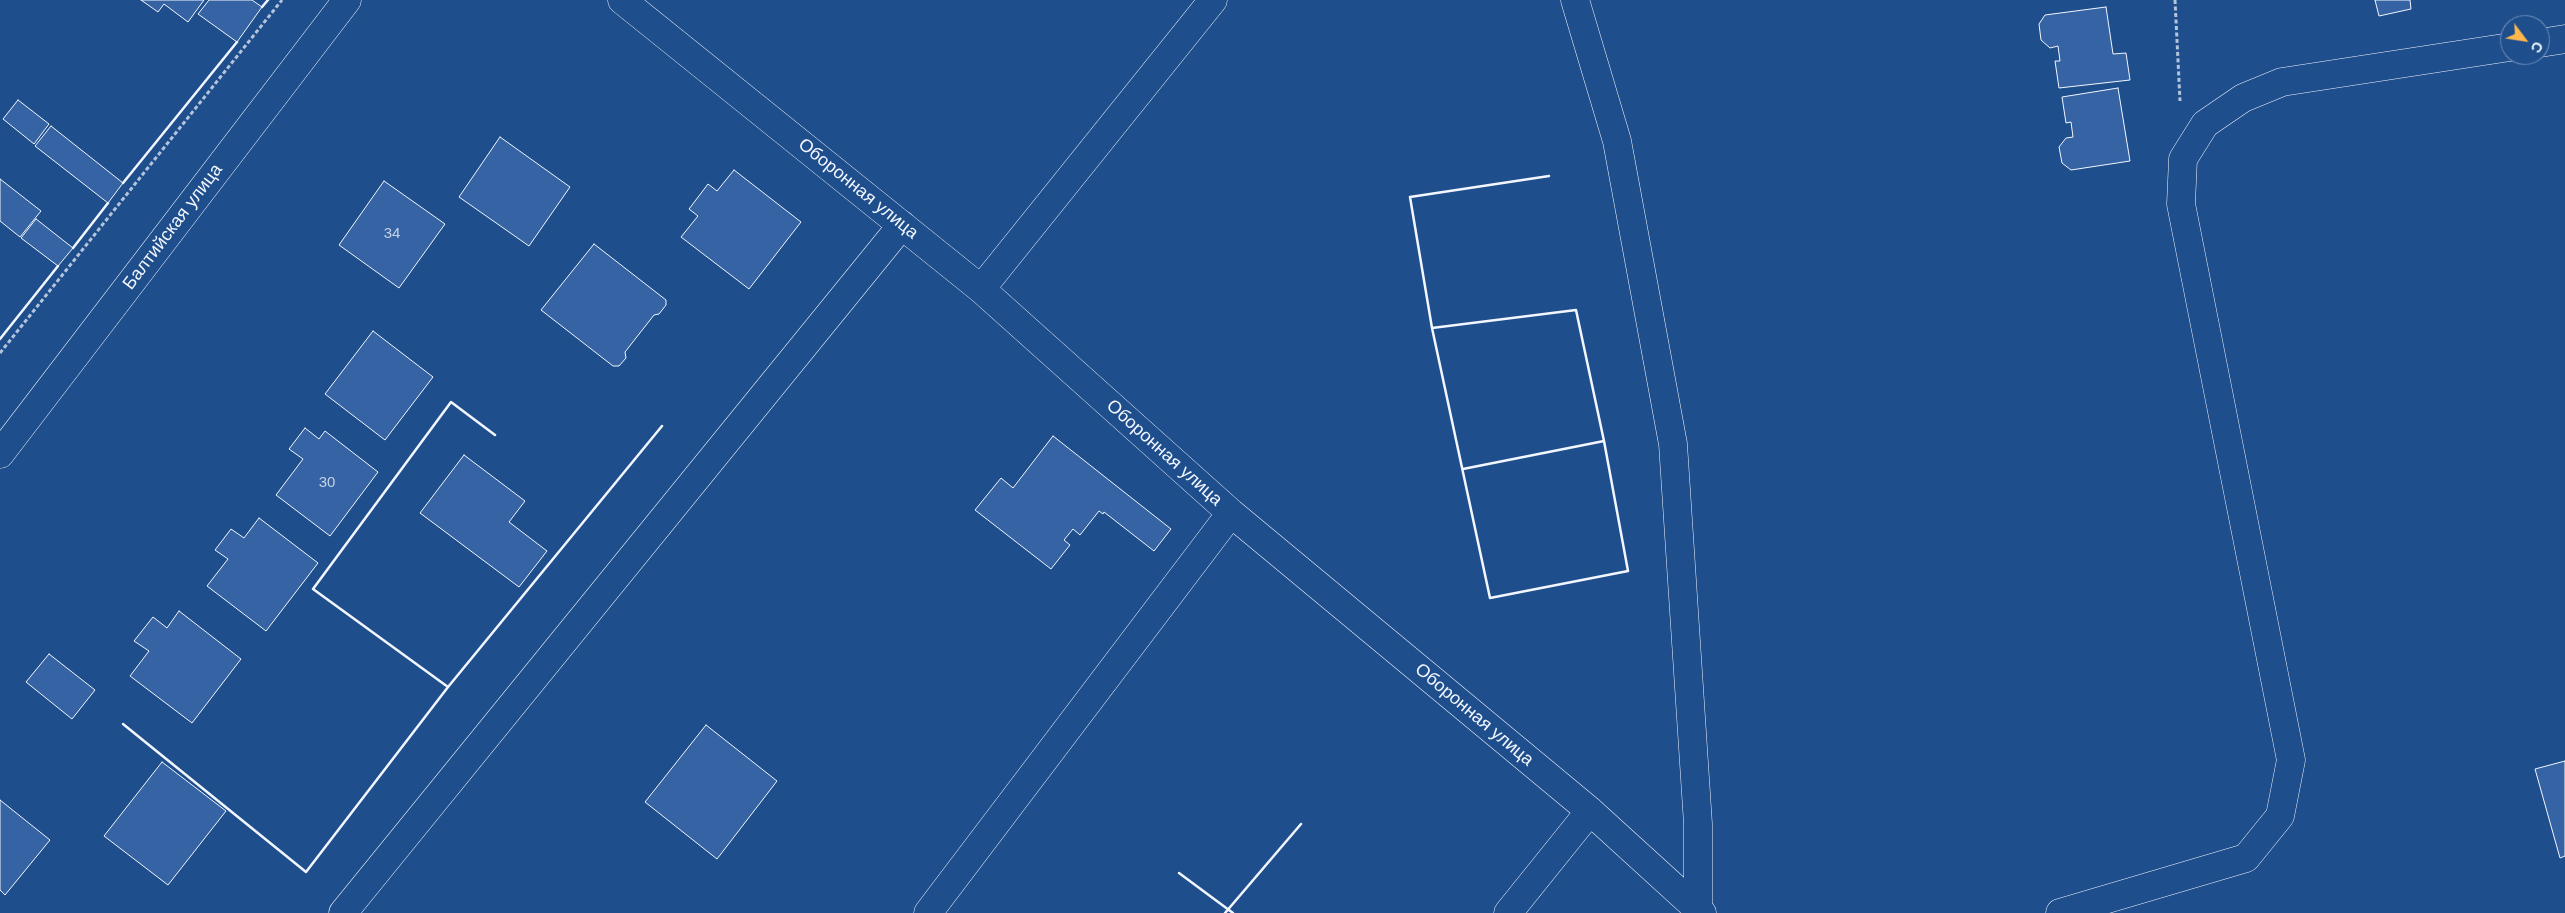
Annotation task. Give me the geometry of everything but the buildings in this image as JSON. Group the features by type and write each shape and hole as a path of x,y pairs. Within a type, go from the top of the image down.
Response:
{"street":[{"name":"Балтийская улица","path":"0,454 346,0"},
{"name":"Оборонная улица","path":"622,0 981,289 1231,513 1590,811 1700,912"},
{"path":"981,289 1213,0"},
{"path":"1575,0 1617,141 1673,444 1698,824 1700,912"},
{"path":"2550,41 2565,39"},
{"path":"2060,913 2246,858 2280,816 2291,760 2181,204 2183,159 2205,124 2243,98 2282,82 2500,49"},
{"path":"343,913 902,225"},
{"path":"928,913 1231,513"},
{"path":"1508,913 1590,811"}],"path":[{"path":"0,353 282,0"},
{"path":"2175,0 2183,159"}],"wall":[{"path":"262,7 268,0"},
{"path":"123,183 237,42"},
{"path":"1463,469 1604,441 1628,571 1490,598 1432,328 1410,197 1549,176"},
{"path":"73,248 108,203"},
{"path":"0,339 58,266"},
{"path":"1432,328 1576,310 1604,441"},
{"path":"448,687 313,589 451,402 495,435"},
{"path":"123,724 306,872 448,687 662,426"},
{"path":"1225,913 1301,824"},
{"path":"1179,873 1233,913"}]}
